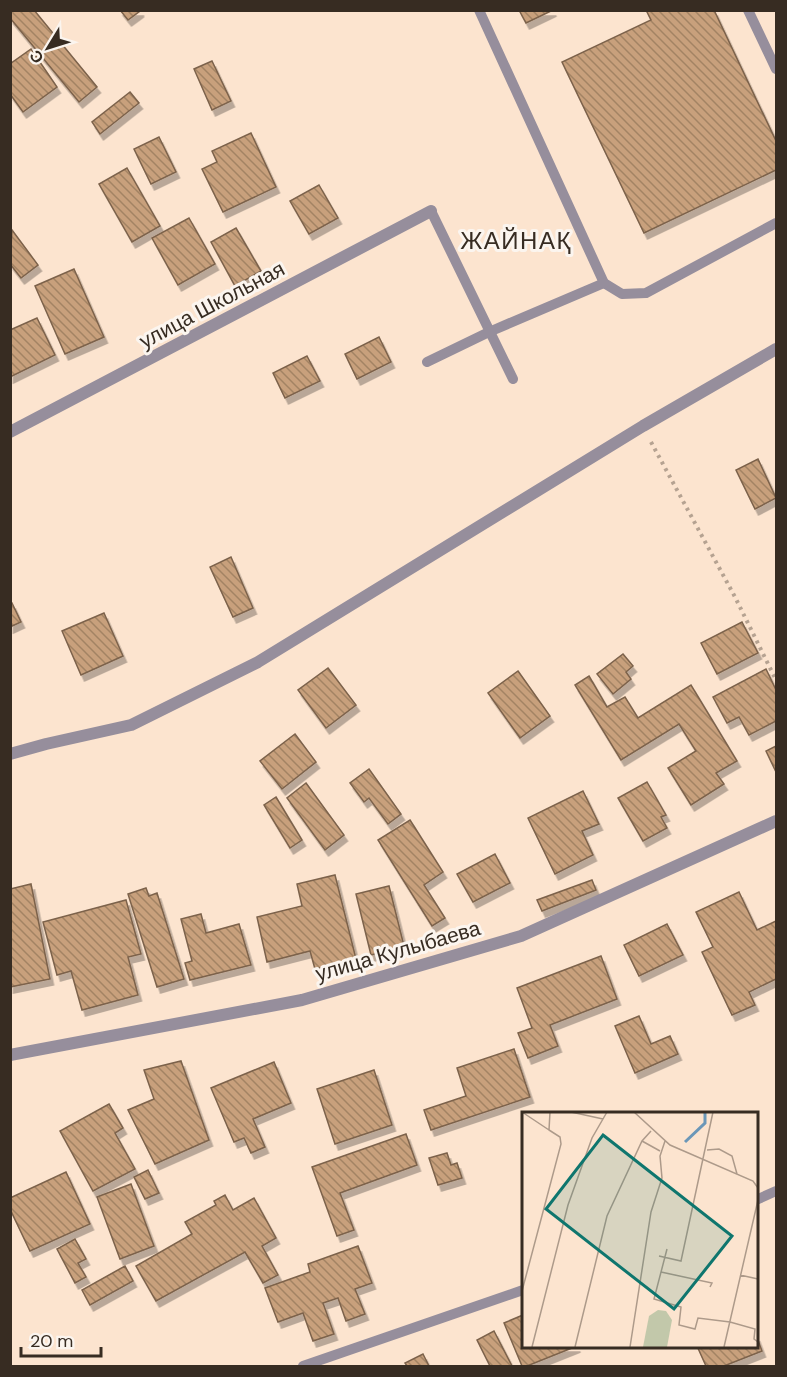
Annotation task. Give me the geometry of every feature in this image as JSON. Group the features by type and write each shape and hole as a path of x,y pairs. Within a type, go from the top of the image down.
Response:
{"street":[{"name":"улица Школьная","path":"10,432 431,211"},
{"path":"10,754 131,725 258,662 643,426 777,349"},
{"name":"улица Кулыбаева","path":"10,1055 302,1000 521,936 777,822"}],"lane":[{"path":"479,10 604,283 622,294 646,293 777,224"},
{"path":"748,10 777,69"},
{"path":"431,211 513,380"},
{"path":"427,362 489,332 604,283"},
{"path":"757,1200 777,1191"},
{"path":"303,1366 522,1290"}],"path":[{"path":"643,426 735,597 777,681"}],"building":[{"path":"10,10 34,10 97,87 79,102 10,18"},
{"path":"120,10 140,10 140,11 128,20"},
{"path":"519,10 553,10 526,23"},
{"path":"646,10 714,10 776,141 776,170 644,233 562,62 651,20"},
{"path":"31,49 57,87 23,112 10,94 10,64"},
{"path":"212,61 231,101 212,110 194,69"},
{"path":"130,92 139,103 100,134 92,122"},
{"path":"251,133 276,187 223,212 202,169 217,162 212,151"},
{"path":"159,137 176,172 151,184 134,149"},
{"path":"127,168 160,226 132,242 99,184"},
{"path":"319,185 338,218 309,234 290,201"},
{"path":"189,218 215,264 178,285 152,238"},
{"path":"236,228 261,271 235,286 211,242"},
{"path":"12,230 38,265 21,278 10,264"},
{"path":"74,269 104,337 65,354 35,286"},
{"path":"37,318 55,355 10,377 10,330"},
{"path":"379,337 391,362 357,379 345,354"},
{"path":"307,356 320,381 285,398 273,373"},
{"path":"758,459 776,498 755,509 736,470"},
{"path":"231,557 253,608 233,617 210,567"},
{"path":"12,603 21,622 10,627 10,604"},
{"path":"104,613 123,656 81,675 62,631"},
{"path":"742,622 758,653 717,674 701,643"},
{"path":"623,654 633,666 626,672 631,679 613,694 597,674"},
{"path":"328,668 356,705 326,728 298,690"},
{"path":"766,669 776,690 776,721 749,735 739,717 727,723 713,697"},
{"path":"518,671 550,716 520,738 488,693"},
{"path":"589,676 607,707 625,697 638,718 691,685 737,761 716,773 724,784 691,805 668,768 696,751 679,724 621,760 575,685"},
{"path":"295,734 316,762 282,789 260,761"},
{"path":"776,746 776,772 766,751"},
{"path":"369,769 401,814 388,824 369,798 364,802 350,783"},
{"path":"647,782 666,815 661,817 667,828 643,841 618,798"},
{"path":"306,783 344,835 325,850 287,798"},
{"path":"583,791 599,824 582,831 593,855 555,874 528,818"},
{"path":"276,797 302,840 290,848 264,805"},
{"path":"410,820 443,872 424,885 445,918 432,926 378,840"},
{"path":"495,854 510,883 473,902 457,874"},
{"path":"335,875 356,959 315,969 310,951 267,962 257,917 302,906 297,884"},
{"path":"592,880 596,890 542,911 537,900"},
{"path":"31,884 50,979 10,987 10,889"},
{"path":"389,886 404,946 371,955 356,894"},
{"path":"146,888 149,896 157,893 184,979 157,987 128,894"},
{"path":"739,892 757,930 776,921 776,979 749,992 755,1005 732,1015 702,952 713,947 696,912"},
{"path":"126,900 141,954 128,957 138,995 82,1010 71,971 57,975 43,922"},
{"path":"201,914 206,933 239,924 251,965 190,980 185,963 192,961 181,919"},
{"path":"667,924 683,955 639,976 624,945"},
{"path":"601,956 617,999 550,1025 558,1046 528,1058 518,1033 532,1028 517,988"},
{"path":"639,1016 651,1044 670,1036 678,1054 635,1073 615,1026"},
{"path":"514,1049 530,1097 431,1130 424,1110 466,1096 457,1068"},
{"path":"181,1061 209,1140 155,1164 128,1110 154,1099 144,1070"},
{"path":"274,1062 291,1103 253,1119 265,1147 251,1153 244,1138 234,1142 211,1088"},
{"path":"374,1070 392,1125 335,1144 317,1089"},
{"path":"109,1104 123,1128 115,1133 135,1169 93,1191 60,1131"},
{"path":"406,1134 417,1165 340,1193 354,1230 337,1236 312,1167"},
{"path":"447,1153 451,1165 457,1163 462,1178 438,1185 429,1158"},
{"path":"148,1170 159,1193 145,1199 134,1177"},
{"path":"66,1172 90,1224 30,1251 10,1209 10,1198"},
{"path":"131,1184 154,1246 120,1259 97,1197"},
{"path":"225,1195 233,1210 254,1198 276,1238 262,1246 278,1275 263,1283 245,1252 156,1301 136,1266 192,1234 185,1222 216,1205 214,1201"},
{"path":"75,1239 86,1259 78,1263 86,1277 75,1283 57,1249"},
{"path":"358,1246 372,1283 355,1289 365,1314 346,1321 338,1298 323,1303 334,1334 313,1341 303,1313 278,1322 265,1288 310,1272 308,1264"},
{"path":"125,1266 133,1281 90,1305 82,1290"},
{"path":"522,1315 522,1347 574,1347 522,1366 504,1323"},
{"path":"494,1331 512,1366 490,1366 477,1340"},
{"path":"757,1338 762,1351 724,1366 706,1366 697,1347 757,1347"},
{"path":"423,1354 429,1366 407,1366 405,1363"}],"district":[{"name":"ЖАЙНАҚ","path":"516,241"}]}
